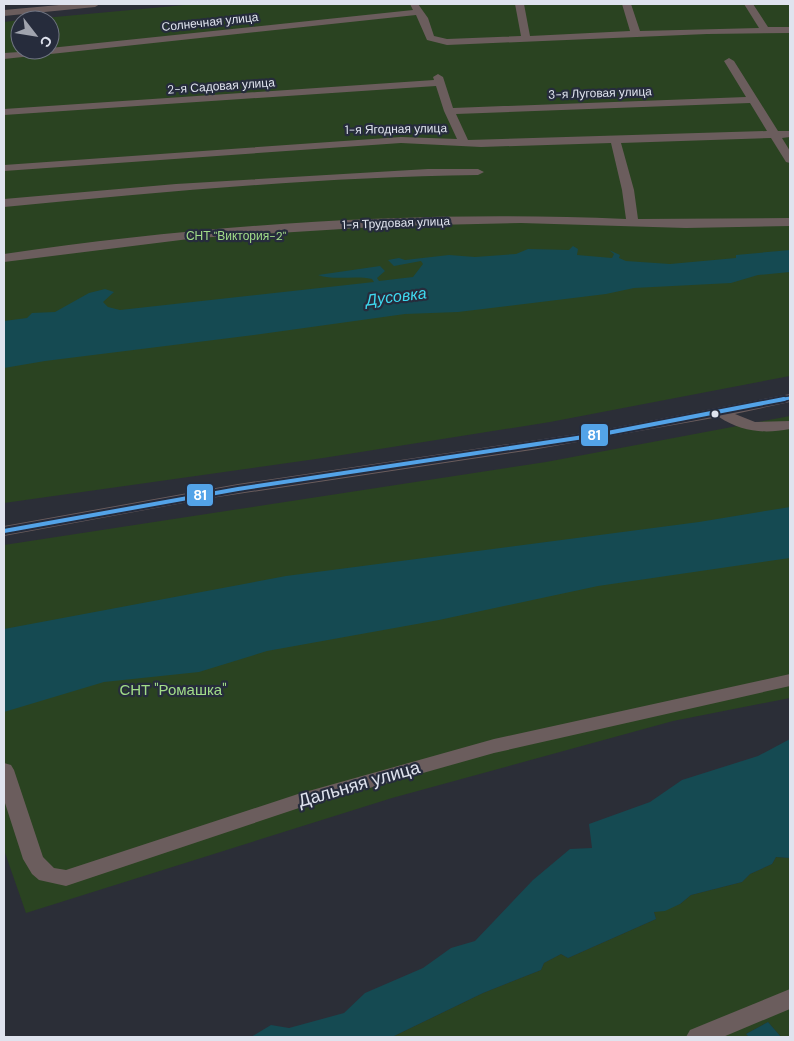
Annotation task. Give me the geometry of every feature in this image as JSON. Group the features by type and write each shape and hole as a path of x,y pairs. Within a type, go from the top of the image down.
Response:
{"street":[{"path":"4,14 95,4"},
{"path":"520,4 526,39"},
{"path":"626,4 636,34"},
{"path":"749,4 765,30"},
{"path":"416,8 428,34 434,40 526,39 790,30"},
{"name":"Солнечная улица","path":"4,56 416,8"},
{"path":"729,61 790,160"},
{"name":"2-я Садовая улица","path":"4,112 439,80 448,111"},
{"name":"3-я Луговая улица","path":"448,111 753,100"},
{"path":"448,111 463,138 461,142"},
{"name":"1-я Ягодная улица","path":"4,168 392,141 482,144 790,134"},
{"path":"615,139 628,190 632,222"},
{"path":"4,203 235,183 391,173 478,172"},
{"name":"1-я Трудовая улица","path":"4,258 162,238 321,226 521,219 674,224 790,222"},
{"path":"4,531 272,484 567,442 723,413 790,398"},
{"path":"723,413 737,422 758,429 790,425"},
{"name":"Дальняя улица","path":"4,770 36,864 50,878 66,878 298,802 494,746 790,680"},
{"path":"698,1037 790,1000"}],"green space":[{"name":"СНТ \"Виктория-2\"","path":"196,4 790,4 790,376 550,422 323,458 4,503 4,22 10,21 10,60 60,60 60,17"},
{"name":"СНТ \"Ромашка\"","path":"790,416 790,698 673,721 392,798 26,913 4,850 4,545 546,462"},
{"path":"776,857 790,858 790,1037 781,1037 768,1022 746,1034 749,1037 392,1037 483,993 541,970 544,963 561,954 568,958 656,919 654,912 680,904 691,895 742,882 750,874 772,864"}],"water":[{"name":"Дусовка","path":"573,246 578,249 577,255 612,258 614,254 609,250 620,255 619,258 626,261 670,264 736,258 736,255 790,250 790,272 758,275 731,283 634,288 606,294 458,312 405,314 4,368 4,321 27,318 32,313 55,312 89,293 105,289 114,292 103,302 108,307 120,310 374,282 372,279 365,278 331,278 318,275 380,266 385,271 377,278 379,281 413,277 423,264 421,261 394,266 388,260 399,258 405,260 449,255 475,257 516,254 528,249 569,250"},
{"path":"790,507 790,558 598,586 439,620 267,651 199,672 104,682 4,712 4,629 286,576 699,522"},
{"path":"790,739 790,858 776,857 772,864 750,874 742,882 691,895 680,904 665,911 654,912 656,919 568,958 561,954 544,963 541,970 483,993 392,1037 251,1037 271,1025 289,1028 344,1013 365,993 423,968 451,948 475,941 533,880 570,849 592,848 589,824 650,802 682,780 758,756"},
{"path":"768,1022 781,1037 749,1037 746,1034"}],"transit line":[{"name":"81","path":"4,531 238,489 597,435 726,412 790,398"}]}
